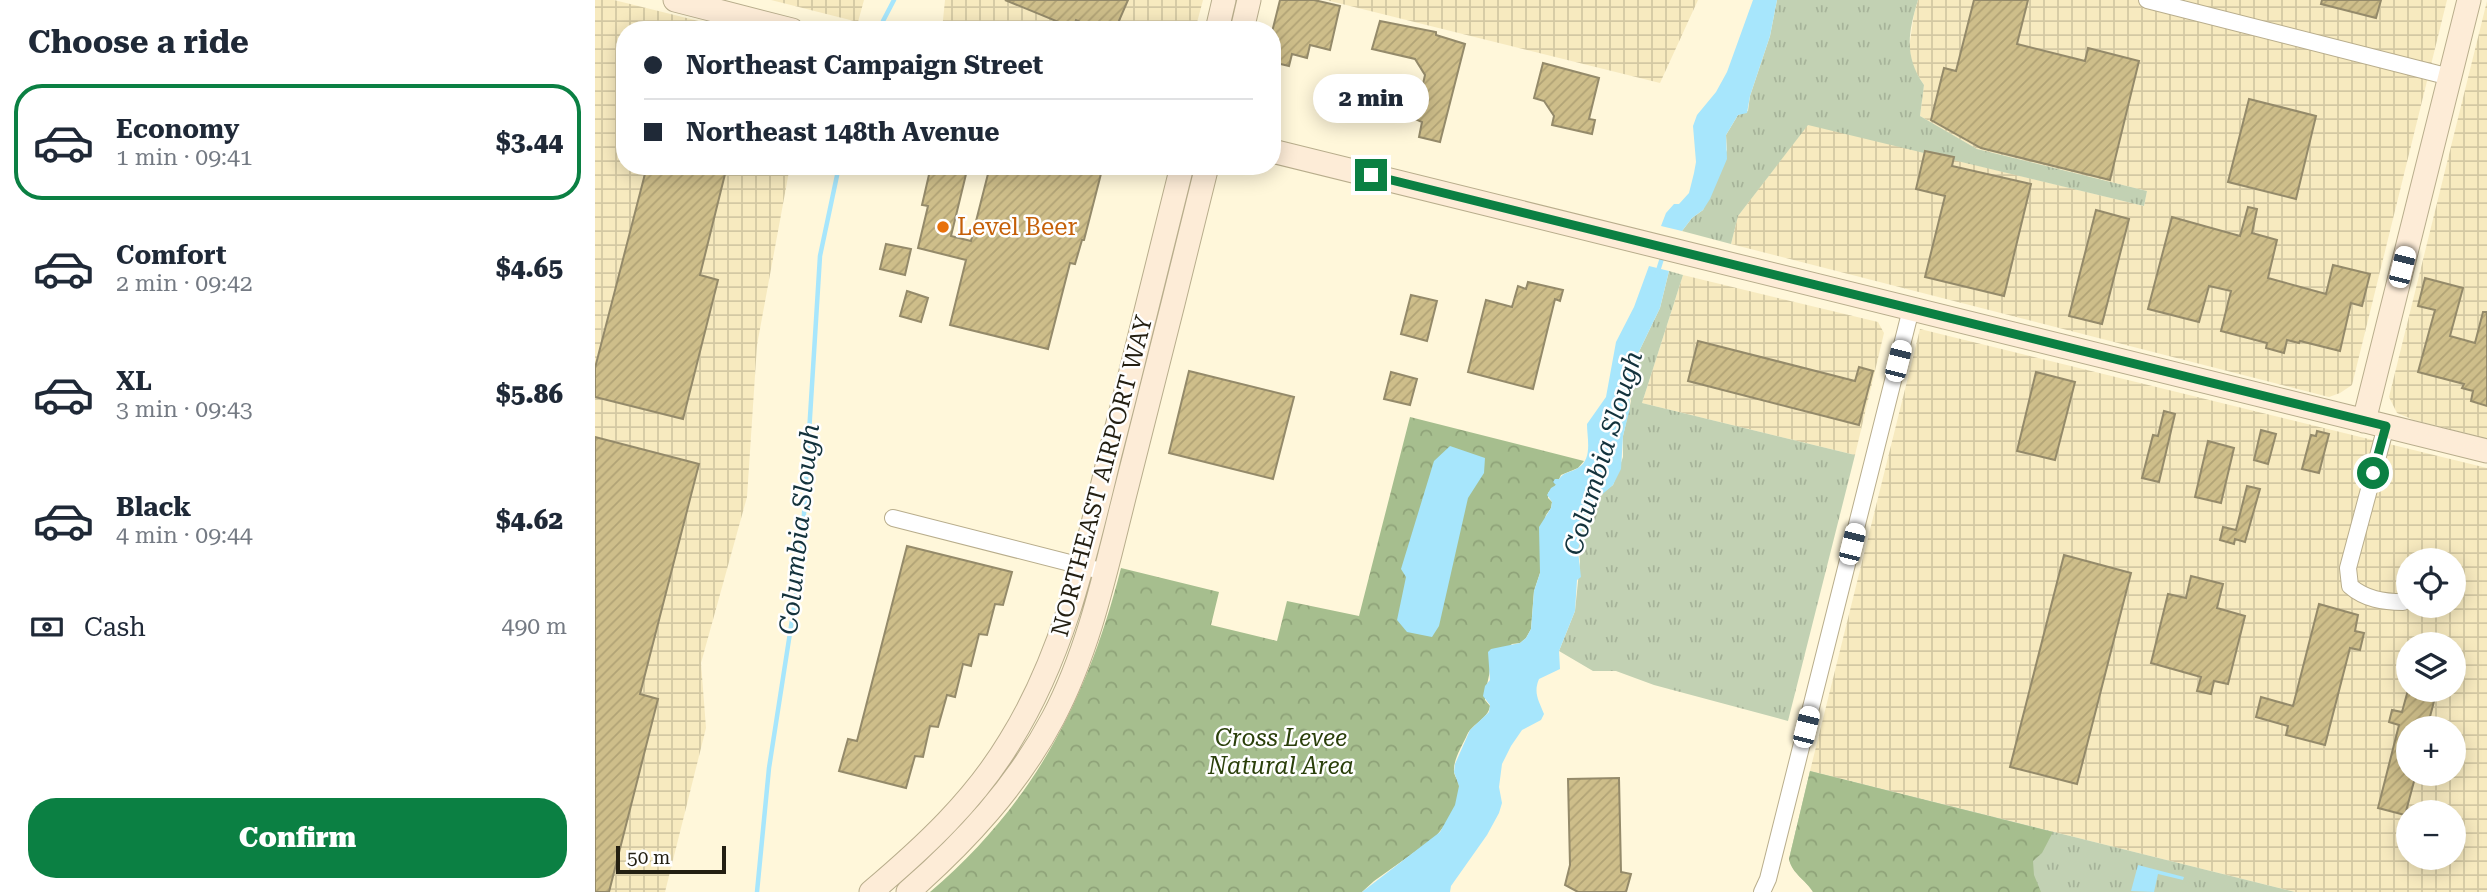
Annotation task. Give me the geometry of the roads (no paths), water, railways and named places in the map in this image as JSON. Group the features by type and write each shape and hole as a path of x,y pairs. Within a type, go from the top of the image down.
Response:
{"street":[{"path":"675,0 757,21"},
{"path":"1219,21 1224,0"},
{"path":"1244,21 1249,0"},
{"path":"2147,0 2450,77"},
{"path":"2396,602 2361,596 2350,586 2348,568 2375,423 2469,0"},
{"path":"1281,152 2487,451"},
{"name":"NORTHEAST AIRPORT WAY","path":"871,892 950,820 981,784 1010,742 1054,657 1082,566 1180,175"},
{"name":"NORTHEAST AIRPORT WAY","path":"908,892 947,858 1011,783 1038,744 1077,668 1105,572 1205,175"},
{"path":"1762,892 1768,879 1911,309"},
{"path":"893,518 1105,572"}],"water":[{"path":"1753,0 1777,0 1770,36 1747,113 1738,115 1726,135 1727,159 1703,210 1692,218 1682,231 1661,226 1666,213 1689,193 1696,162 1693,126 1697,115 1716,92 1727,72"},
{"path":"1649,266 1669,271 1660,308 1633,364 1621,469 1613,485 1591,504 1583,523 1578,551 1581,577 1577,580 1575,611 1559,651 1560,669 1539,679 1537,693 1544,714 1541,720 1522,730 1502,764 1499,787 1502,803 1499,813 1451,886 1450,892 1362,892 1440,832 1455,805 1459,786 1454,772 1455,764 1470,730 1489,712 1490,705 1483,696 1485,686 1490,680 1488,652 1520,643 1531,629 1534,591 1540,573 1539,527 1552,502 1547,495 1556,485 1553,482 1555,479 1578,468 1586,459 1587,424 1606,397 1616,342 1634,307"},
{"path":"1450,446 1485,458 1484,473 1468,498 1439,626 1432,637 1407,632 1397,620 1406,577 1401,569 1434,461"},
{"path":"2138,865 2184,877 2183,880 2158,874 2154,892 2131,891"}],"waterway":[{"name":"Columbia Slough","path":"883,21 894,0"},
{"name":"Columbia Slough","path":"757,892 769,768 801,562 820,256 837,175"},
{"name":"Columbia Slough","path":"1657,274 1663,255"}],"place":[{"name":"Level Beer","path":"943,227"}],"park label":[{"name":"Cross Levee Natural Area","path":"1281,752"}]}
